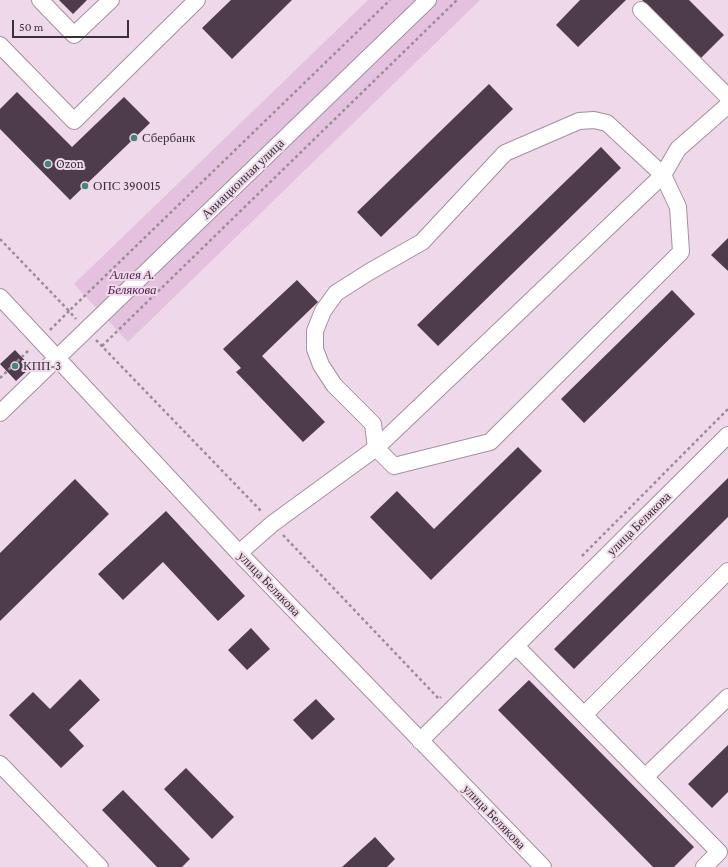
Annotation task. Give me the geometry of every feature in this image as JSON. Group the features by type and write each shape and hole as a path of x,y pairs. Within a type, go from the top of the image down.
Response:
{"street":[{"path":"40,0 74,35 111,0"},
{"path":"0,45 74,121 197,0"},
{"name":"Авиационная улица","path":"0,413 428,0"},
{"path":"642,10 728,96"},
{"path":"239,553 272,524 376,448 663,175 678,150 728,105"},
{"path":"579,120 594,120 607,123 663,175 678,207 681,252 490,442 394,466 376,448 372,424 334,385 321,365 315,349 315,332 322,311 336,293 369,272 422,242 505,153 579,120"},
{"name":"улица Белякова","path":"0,297 239,553 543,867"},
{"name":"улица Белякова","path":"420,741 728,435"},
{"path":"584,714 728,571"},
{"path":"516,646 645,777 724,847 704,867"},
{"path":"645,777 728,697"},
{"path":"0,764 100,867"}],"path":[{"path":"0,239 69,311 390,0"},
{"path":"445,693 440,699 102,346 456,0"},
{"path":"578,559 728,409"}],"green space":[{"name":"Аллея А. Белякова","path":"368,0 480,0 128,342 74,284"}],"building":[{"path":"59,0 87,0 73,14"},
{"path":"231,0 292,0 232,59 202,28"},
{"path":"580,0 626,0 578,47 556,25"},
{"path":"642,0 689,0 724,35 700,59"},
{"path":"489,84 513,109 381,237 357,212"},
{"path":"17,92 72,147 124,97 150,123 70,200 0,129 0,109"},
{"path":"601,147 621,168 438,346 417,325"},
{"path":"728,238 728,271 711,255"},
{"path":"297,280 318,302 262,356 325,422 303,442 236,372 241,368 223,349"},
{"path":"672,290 695,314 584,423 561,399"},
{"name":"КПП-3","path":"15,350 31,367 16,381 0,364"},
{"path":"518,447 542,471 431,580 370,517 397,491 434,529"},
{"path":"728,478 728,517 574,669 554,649"},
{"path":"75,479 109,514 0,621 0,553"},
{"path":"166,511 245,596 218,621 163,562 123,600 98,574"},
{"path":"251,628 270,649 247,670 228,650"},
{"path":"80,679 100,700 69,730 84,746 61,768 9,715 33,692 50,709"},
{"path":"529,680 694,847 674,867 653,867 498,710"},
{"path":"316,699 335,719 312,740 293,720"},
{"path":"728,745 728,792 712,808 688,784"},
{"path":"186,768 234,817 212,839 164,789"},
{"path":"123,790 190,859 182,867 157,867 102,810"},
{"path":"375,837 395,859 387,867 342,867"}],"place":[{"name":"Сбербанк","path":"134,138"},
{"name":"Ozon","path":"48,164"},
{"name":"ОПС 390015","path":"85,186"},
{"name":"КПП-3","path":"15,366"}]}
